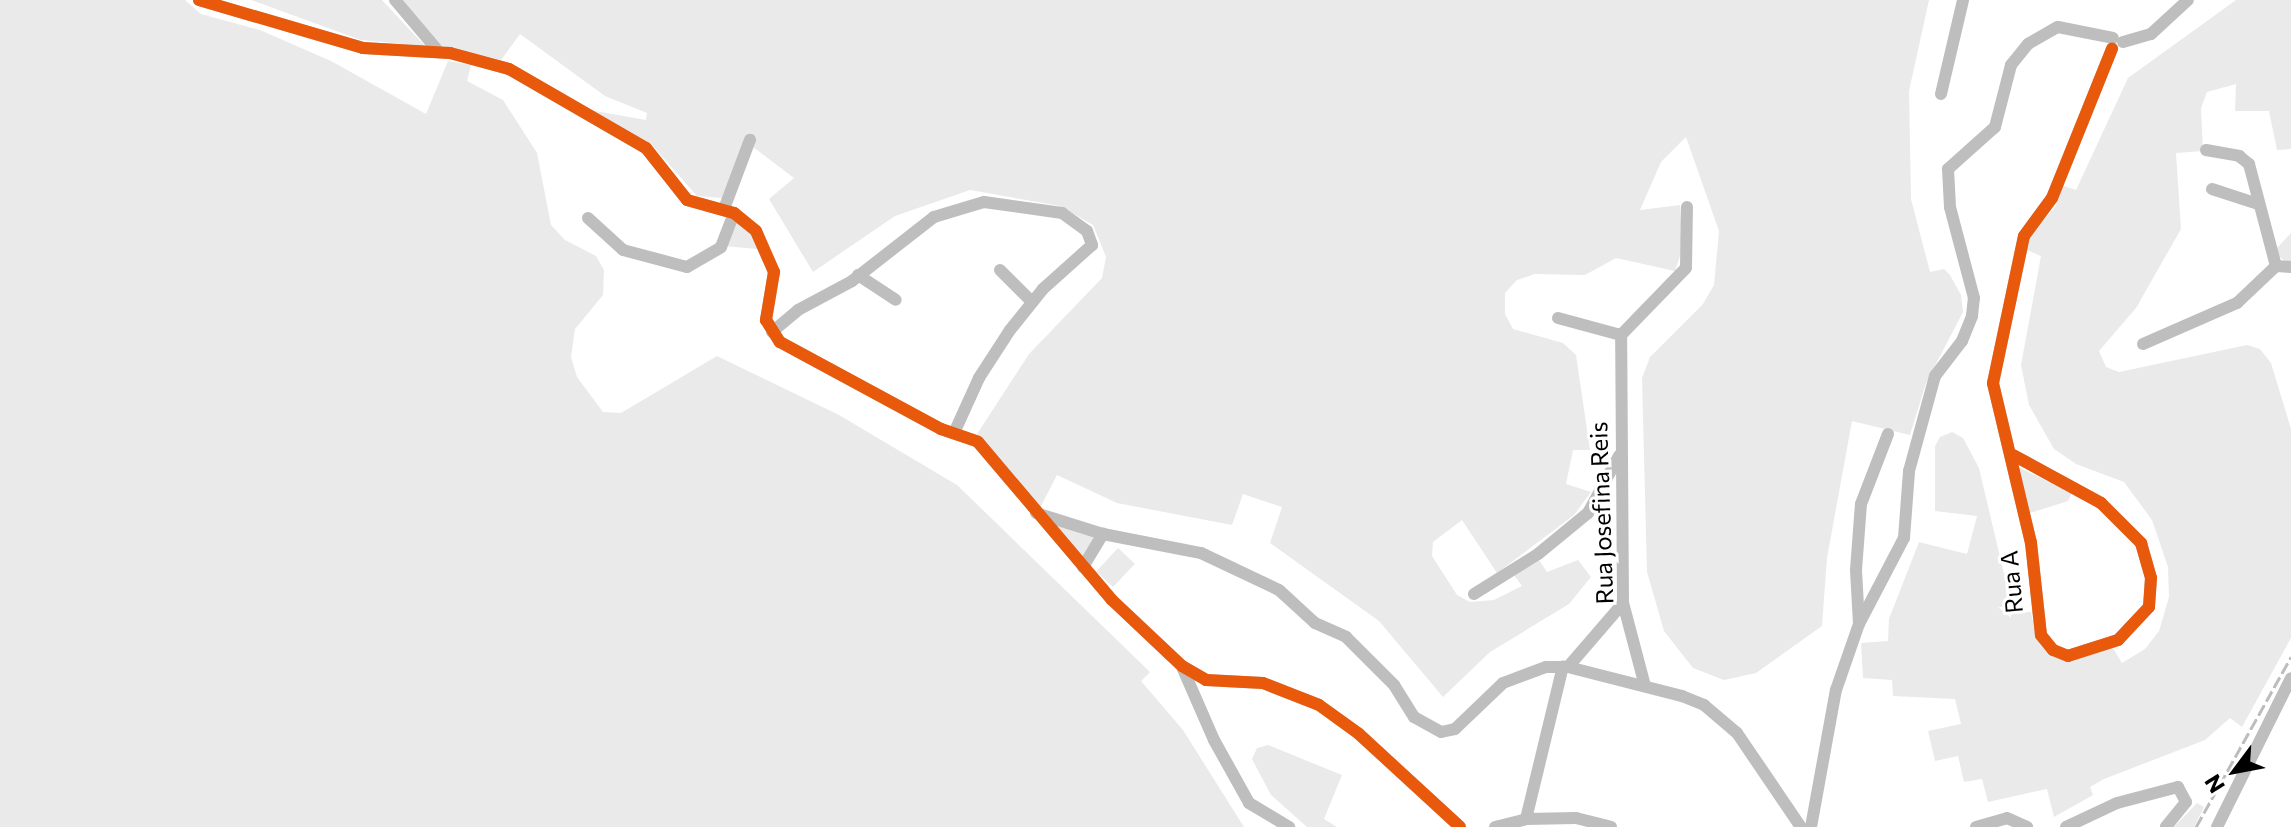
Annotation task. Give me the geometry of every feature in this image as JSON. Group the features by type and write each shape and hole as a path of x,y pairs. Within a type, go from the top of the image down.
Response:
{"street":[{"path":"199,0 252,13 363,48 444,52 518,73 650,151 687,200 729,211 755,229 771,260 774,280 765,315 772,332 784,345 941,429 955,431 982,445 1083,567 1182,666 1206,680 1263,683 1319,705 1359,734 1460,827"},
{"path":"240,0 252,13"},
{"path":"395,0 444,52"},
{"path":"1941,94 1963,0"},
{"path":"1811,827 1836,690 1859,624 1904,538 1909,471 1935,376 1962,341 1972,316 1974,298 1950,207 1948,169 1995,127 2011,65 2028,44 2058,27 2116,43 2151,34 2188,0"},
{"name":"Rua A","path":"2013,455 2101,503 2141,543 2150,570 2149,607 2118,640 2068,656 2053,650 2041,635 2013,455 1993,379 2023,240 2052,198 2116,43"},
{"path":"588,218 623,250 687,267 721,247 750,140"},
{"path":"2206,150 2246,160 2276,266"},
{"path":"2212,189 2258,204"},
{"path":"772,332 798,310 858,275 934,217 984,202 1023,211 1056,211 1087,231 1092,242 1032,302 979,378 955,431"},
{"path":"1558,318 1621,335 1686,268 1687,207"},
{"path":"2143,344 2237,303 2276,266 2291,267"},
{"path":"1000,270 1032,302"},
{"path":"858,275 896,300"},
{"name":"Rua Josefina Reis","path":"1621,335 1623,603 1645,686"},
{"path":"1859,624 1856,570 1861,504 1888,434"},
{"path":"1474,594 1538,554 1588,513 1620,454"},
{"path":"1036,513 1103,534 1201,553 1279,590 1315,623 1346,637 1394,685 1414,717 1441,732 1455,729 1514,676 1566,666 1704,705 1725,721 1801,827"},
{"path":"1083,567 1103,534"},
{"path":"1526,819 1566,666 1623,603"},
{"path":"1182,666 1208,729 1249,803 1289,827"},
{"path":"2217,827 2291,678"},
{"path":"2066,827 2117,803 2168,788 2180,788 2186,799 2166,827"},
{"path":"1495,827 1526,819 1576,818 1611,827"},
{"path":"1976,827 2007,818 2027,827"}],"shaded area":[{"path":"0,0 185,0 201,14 260,30 331,61 426,114 448,61 471,65 467,81 503,100 537,153 551,225 565,240 596,256 604,270 603,295 575,329 571,357 577,377 603,412 621,413 717,356 839,415 957,485 1150,672 1141,681 1183,730 1244,827 0,827"},
{"path":"251,0 382,0 425,46 361,40"},
{"path":"402,0 1929,0 1909,91 1911,199 1930,272 1944,269 1950,275 1961,295 1963,312 1926,383 1910,435 1852,421 1827,558 1822,626 1756,673 1724,680 1693,668 1664,631 1647,572 1642,378 1650,357 1703,304 1714,285 1719,231 1686,137 1661,162 1640,210 1680,205 1683,247 1675,271 1616,258 1585,275 1535,274 1517,280 1505,293 1505,314 1513,329 1563,343 1576,355 1590,450 1573,450 1566,484 1591,492 1574,515 1497,573 1462,520 1433,542 1432,556 1457,595 1470,602 1494,600 1522,586 1514,575 1537,557 1547,572 1578,560 1591,577 1569,604 1490,652 1443,697 1379,621 1270,543 1282,507 1243,494 1232,525 1117,503 1057,475 1040,508 977,434 1029,354 1102,278 1106,257 1093,225 1060,206 970,190 895,216 813,272 769,199 794,178 745,141 722,198 697,196 651,144 584,109 646,120 647,113 605,96 520,34 501,60 440,45"},
{"path":"2236,0 2291,0 2291,149 2277,150 2269,111 2235,111 2236,84 2207,92 2201,108 2203,151 2176,153 2181,229 2136,308 2099,351 2106,367 2119,372 2247,345 2260,349 2271,363 2291,429 2291,638 2242,727 2230,718 2205,740 2104,779 2090,787 2093,795 2054,817 2047,789 1988,802 1982,779 1964,782 1958,756 1935,761 1928,731 1961,724 1955,699 1893,696 1892,680 1863,678 1861,643 1888,641 1889,619 1919,542 1967,554 1977,516 1935,511 1935,446 1940,437 1952,432 1963,438 1979,468 2013,612 2031,612 2035,632 2071,661 2113,648 2122,663 2145,649 2159,631 2169,597 2168,567 2152,520 2124,482 2076,464 2054,449 2029,405 2021,365 2041,256 2027,250 2031,235 2056,206 2061,185 2076,190 2128,78"},
{"path":"735,214 766,250 725,246"},
{"path":"2291,233 2291,261 2285,261 2273,252"},
{"path":"2018,467 2072,493 2068,501 2027,514"},
{"path":"1060,522 1101,535 1083,564 1053,530"},
{"path":"1118,548 1135,564 1113,587 1096,571"},
{"path":"1268,745 1342,775 1324,819 1337,827 1307,827 1271,795 1252,759 1257,748"},
{"path":"2197,803 2204,807 2194,827 2174,827"}],"railway":[{"path":"2196,827 2291,657"}],"cycle path":[{"path":"199,0 363,48 450,53 509,69 646,148 687,200 734,213 756,231 774,272 766,320 780,342 941,429 978,442 1112,600 1182,666 1206,680 1263,683 1319,705 1359,734 1460,827"},
{"path":"2013,455 2101,503 2141,543 2151,578 2149,607 2118,640 2068,656 2053,650 2041,635 2031,543 1993,383 2024,236 2052,198 2112,49"}]}
